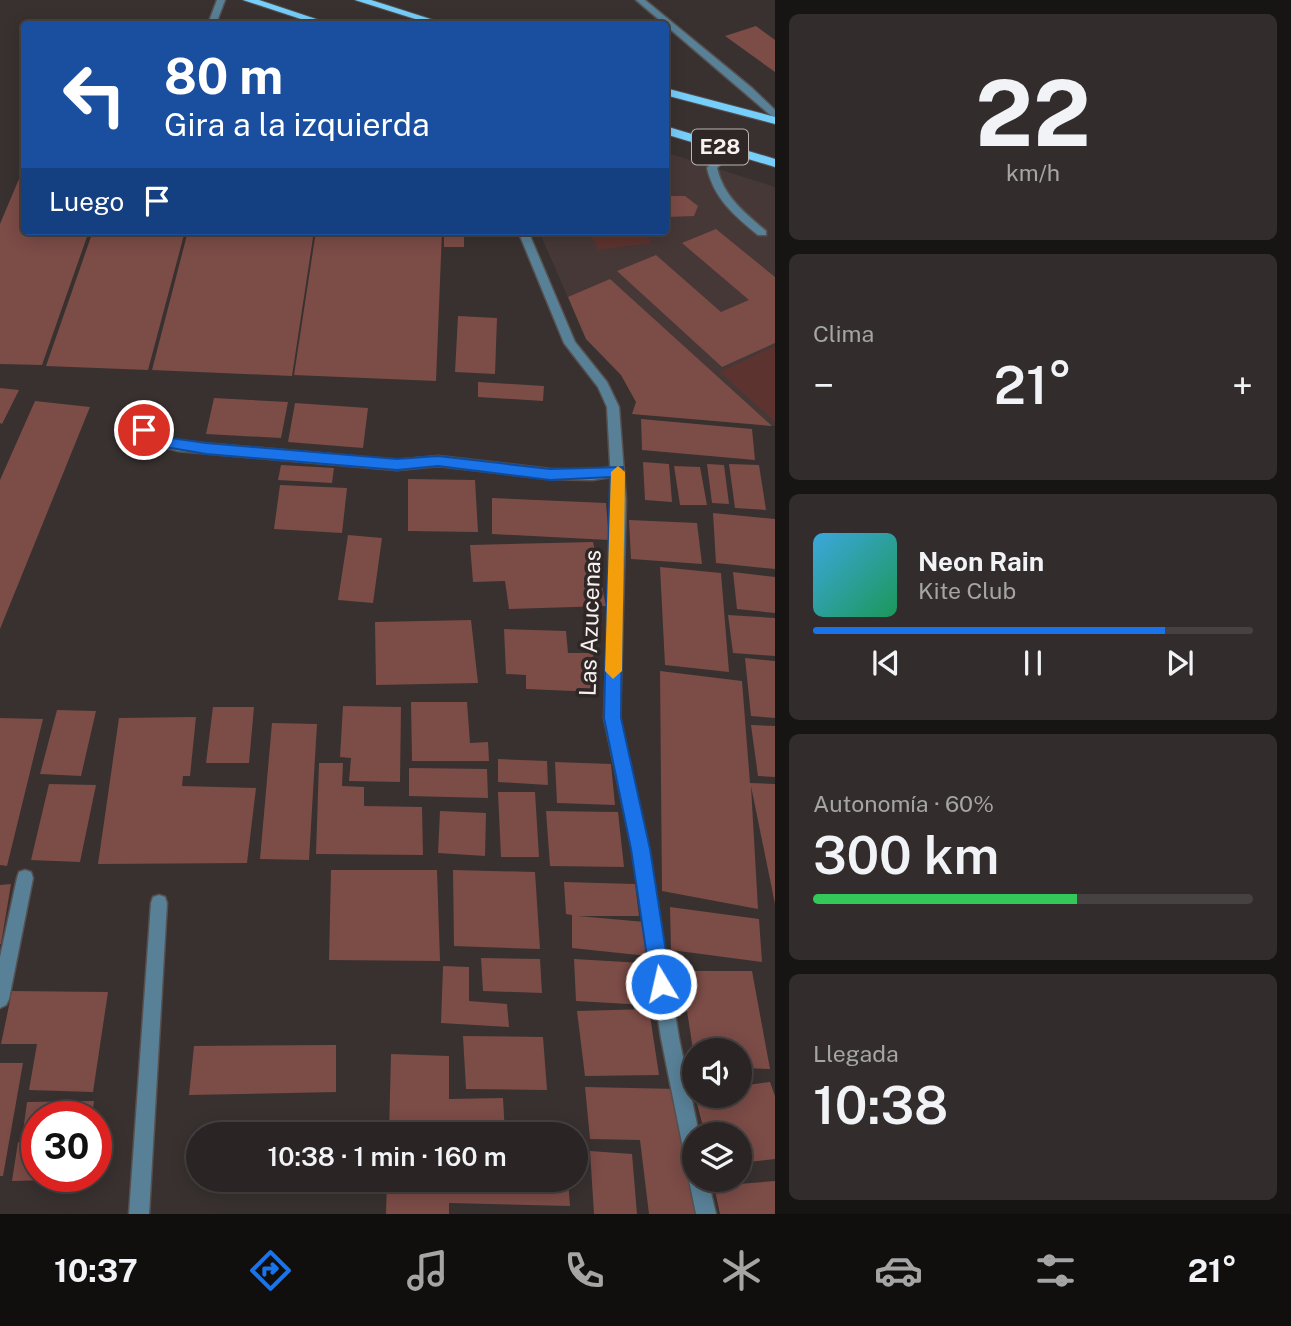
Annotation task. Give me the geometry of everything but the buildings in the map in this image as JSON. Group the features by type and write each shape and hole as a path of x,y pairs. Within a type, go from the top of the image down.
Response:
{"main road":[{"path":"248,0 316,21"},
{"path":"367,1 431,21"},
{"name":"E28","path":"669,92 775,118"},
{"name":"E28","path":"669,131 775,163"}],"street":[{"path":"213,21 221,0"},
{"path":"640,0 665,21"},
{"path":"669,24 749,90 775,118"},
{"path":"728,149 712,168 714,181 724,199 762,233"},
{"name":"Las Azucenas","path":"525,235 570,343 613,407 618,471 612,718 640,849 670,1038 688,1122"},
{"path":"144,430 153,440 206,449 397,465 438,461 550,474 592,475 618,471"},
{"path":"0,999 25,878"},
{"path":"139,1214 159,903"},
{"path":"701,1192 706,1214"}],"shaded area":[{"path":"669,153 775,187 775,426 632,414 636,402 621,375 586,339 541,235 669,235"},
{"path":"591,235 647,235 651,243 598,250"},
{"path":"775,346 775,421 774,421 720,372"}],"slow traffic":[{"path":"613,671 618,472"}],"route":[{"path":"144,430 153,440 206,449 397,465 438,461 550,474 592,475 618,471 612,718 640,849 661,984"}]}
